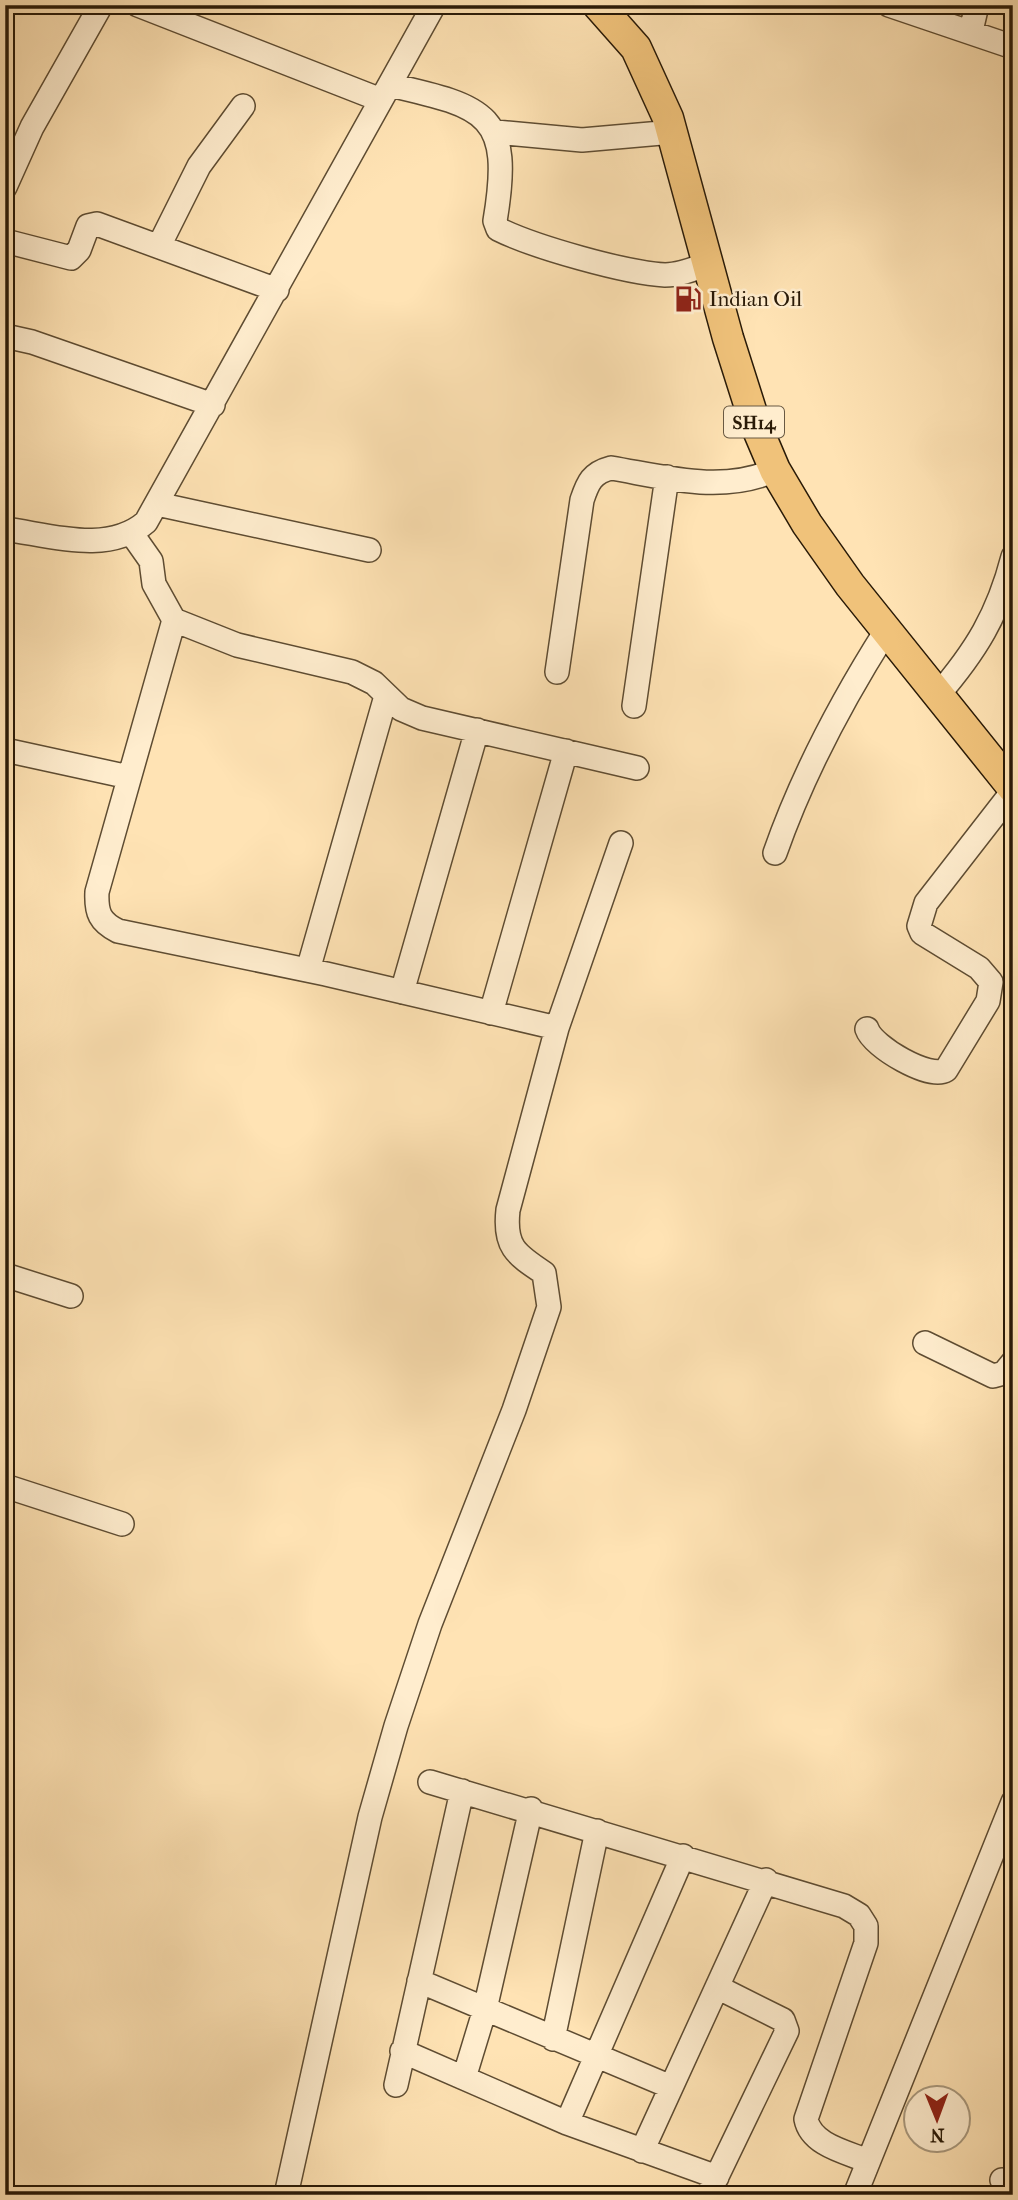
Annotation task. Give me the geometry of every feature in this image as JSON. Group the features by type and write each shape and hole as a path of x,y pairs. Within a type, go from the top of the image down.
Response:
{"main road":[{"name":"SH14","path":"598,5 636,48 673,132 707,264 751,411 775,470 807,524 886,631 937,696 1010,779"}],"street":[{"path":"5,187 32,127 101,5"},
{"path":"138,5 386,93 469,107 496,132 502,159 495,221 498,229 592,260 646,273 668,275 707,264"},
{"path":"5,529 110,540 132,534 146,522 434,5"},
{"path":"889,5 1013,47"},
{"path":"971,31 976,5"},
{"path":"159,246 182,196 215,141 243,106"},
{"path":"496,132 582,140 673,132"},
{"path":"5,241 71,258 79,250 88,226 93,224 277,290"},
{"path":"5,336 32,342 213,405"},
{"path":"557,672 582,500 589,480 599,471 611,468 731,483 747,481 775,470"},
{"path":"634,706 667,477"},
{"path":"157,504 369,550"},
{"path":"132,534 151,561 154,584 174,620 237,645 352,673 374,683 401,709 422,718 637,768"},
{"path":"937,696 981,641 1003,595 1013,557"},
{"path":"174,620 97,892 96,910 105,924 118,931 308,970 557,1028"},
{"path":"775,852 817,747 849,688 886,631"},
{"path":"308,970 386,696"},
{"path":"402,992 477,730"},
{"path":"5,750 129,777"},
{"path":"491,1013 566,751"},
{"path":"867,1029 870,1037 888,1053 934,1072 947,1070 988,1001 991,982 979,968 922,933 920,915 1010,779"},
{"path":"286,2195 370,1816 396,1726 430,1624 514,1410 550,1307 544,1273 511,1246 506,1231 508,1210 557,1028 621,843"},
{"path":"5,1275 71,1296"},
{"path":"925,1343 993,1376 1004,1373 1013,1362"},
{"path":"5,1486 122,1524"},
{"path":"430,1782 766,1880 844,1906 859,1915 866,1926 866,1943 806,2119 808,2130 816,2138 868,2161"},
{"path":"396,2085 463,1791"},
{"path":"855,2195 1013,1802"},
{"path":"464,2078 485,2009 531,1810"},
{"path":"552,2039 597,1831"},
{"path":"567,2123 683,1856"},
{"path":"642,2151 766,1880"},
{"path":"419,1982 671,2087"},
{"path":"402,2051 567,2123 642,2151 713,2186 787,2031 783,2020 717,1987"}],"place":[{"name":"Indian Oil","path":"688,299"}]}
